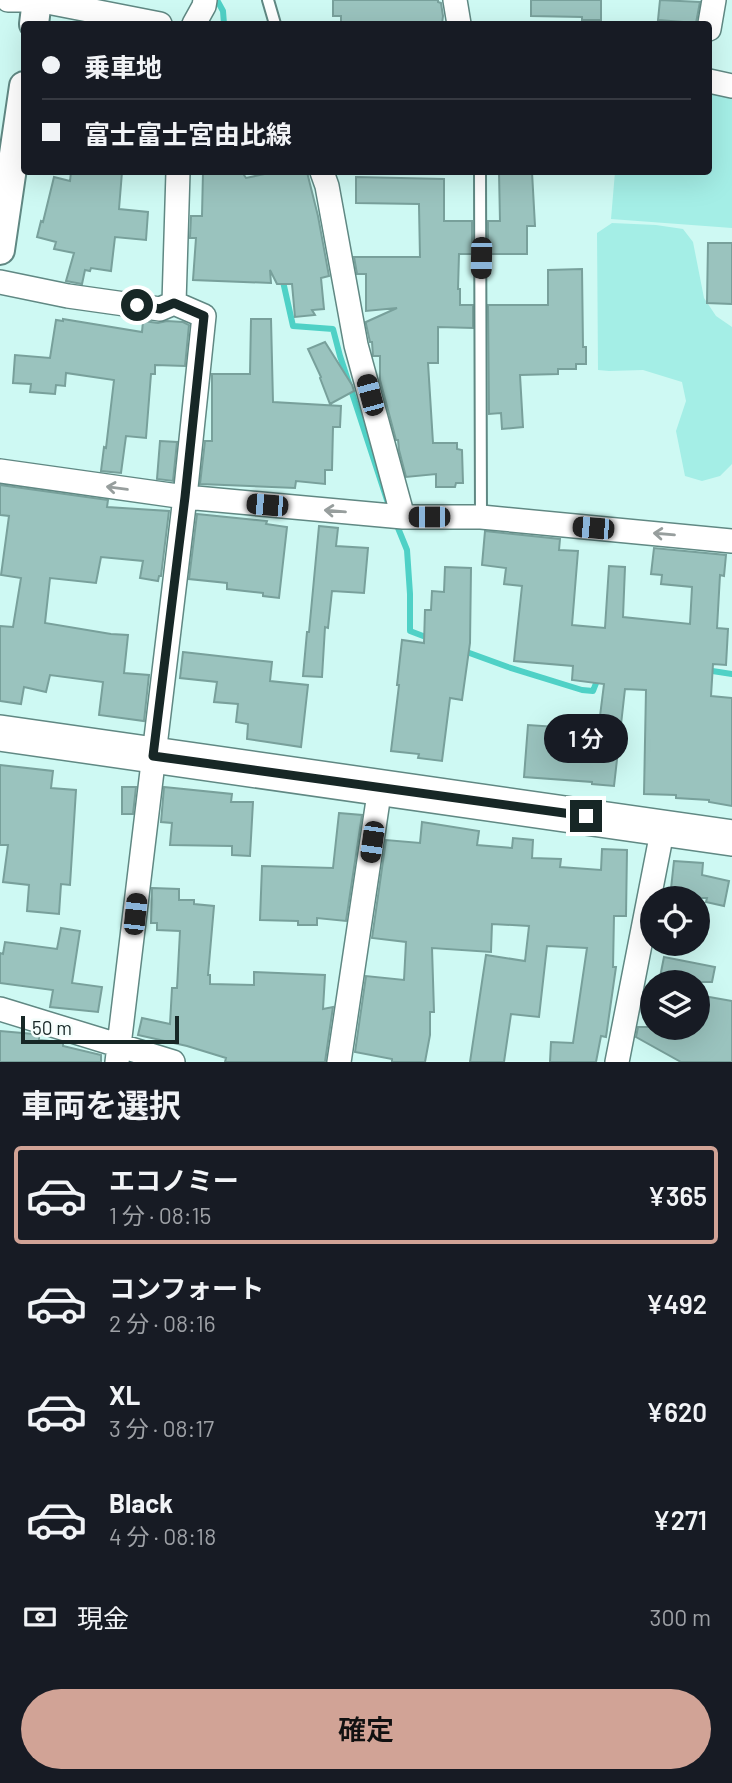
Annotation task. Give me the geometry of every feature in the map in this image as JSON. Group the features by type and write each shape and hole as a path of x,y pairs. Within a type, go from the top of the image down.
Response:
{"main road":[{"path":"0,733 732,838"}],"street":[{"path":"8,0 37,0 145,21"},
{"path":"34,21 37,0"},
{"path":"196,21 205,0"},
{"path":"454,0 458,21"},
{"path":"710,21 713,0"},
{"path":"712,82 732,86"},
{"path":"0,250 21,106"},
{"path":"174,303 178,175"},
{"path":"323,175 356,345 403,517"},
{"path":"0,282 68,296 160,309 174,303 204,316 118,1054"},
{"path":"0,471 185,497 403,517 481,517 732,541"},
{"path":"339,1062 380,787"},
{"path":"617,1062 663,827"},
{"path":"0,1009 118,1054 173,1062"}],"lane":[{"path":"268,0 274,21"},
{"path":"480,175 481,517"}],"shaded area":[{"path":"712,90 732,96 732,228 611,219 615,175 712,175"},
{"path":"612,223 683,229 693,242 704,298 716,316 732,327 732,464 720,476 702,481 685,476 676,431 686,401 682,382 643,370 598,370 597,233"}],"building":[{"path":"333,0 438,0 443,16 442,21 341,21 341,16 333,16"},
{"path":"531,0 601,0 601,20 531,16"},
{"path":"660,0 700,2 696,21 658,20"},
{"path":"71,175 122,175 119,209 148,212 146,240 115,237 111,271 91,268 90,271 85,270 82,284 66,281 74,253 54,249 56,242 37,237 54,177 70,181"},
{"path":"203,175 244,175 246,178 260,175 308,175 329,276 321,278 324,309 312,310 315,315 295,317 292,284 277,284 270,270 271,283 193,280 196,238 190,238 191,216 202,216"},
{"path":"499,175 532,175 535,226 527,226 527,254 488,254 488,221 500,221"},
{"path":"356,177 444,179 444,221 472,221 472,254 459,254 458,289 460,305 473,305 473,328 438,327 438,363 428,363 433,443 457,443 457,449 462,450 463,483 456,483 455,487 436,487 436,474 406,477 380,380 380,356 373,356 366,324 397,308 366,311 366,274 357,274 354,257 420,257 419,204 356,203"},
{"path":"708,243 732,243 732,304 707,303"},
{"path":"582,269 583,347 586,347 586,364 576,364 576,369 558,369 558,374 520,375 523,427 502,429 501,413 489,414 488,305 548,305 548,270"},
{"path":"251,319 271,319 273,402 341,406 340,427 333,427 332,470 325,470 325,484 296,481 295,488 200,484 205,441 212,441 212,374 250,374"},
{"path":"56,320 142,332 143,321 183,322 189,325 185,366 155,365 155,374 151,374 146,438 126,436 121,473 101,471 114,380 66,373 65,386 56,385 55,394 30,392 31,384 13,383 15,355 50,358"},
{"path":"325,342 354,391 330,404 308,349"},
{"path":"160,441 177,442 173,481 157,479"},
{"path":"0,485 108,500 107,507 169,511 161,576 158,581 140,578 143,561 101,557 96,583 50,578 45,623 128,635 124,673 149,675 144,721 99,715 103,682 50,675 46,692 24,687 21,704 0,701 0,626 13,627 21,578 1,575 9,516 0,515"},
{"path":"197,514 267,521 266,524 287,527 279,598 263,596 263,593 227,589 227,583 189,579"},
{"path":"319,526 338,528 336,546 368,548 364,593 332,591 328,628 325,627 322,677 303,676"},
{"path":"485,531 560,539 559,550 578,551 572,625 605,628 609,566 625,567 623,617 690,624 692,587 661,584 662,575 651,574 654,548 726,555 724,576 720,575 717,628 728,629 726,665 713,664 711,696 732,698 732,806 709,800 676,798 676,795 644,794 646,690 625,689 614,786 524,777 528,725 572,728 573,723 599,724 604,684 572,680 573,666 514,661 522,586 504,584 506,568 482,565"},
{"path":"445,567 471,568 470,643 462,700 450,698 442,761 418,758 419,754 391,751 402,640 424,643 425,610 431,610 432,591 444,592"},
{"path":"183,652 272,662 270,681 308,685 301,747 247,739 248,724 236,722 238,704 214,702 217,682 180,678"},
{"path":"0,765 53,771 51,788 76,790 70,885 61,884 59,914 27,911 29,885 3,882 8,845 0,845"},
{"path":"122,787 136,787 133,814 122,814"},
{"path":"164,787 232,794 231,802 253,802 250,856 232,855 232,846 170,845 172,823 161,822"},
{"path":"339,813 362,815 346,921 317,918 317,925 298,925 298,921 260,920 262,866 333,868"},
{"path":"422,822 479,831 477,845 512,848 513,838 533,840 532,858 561,859 560,867 601,870 602,849 627,850 626,916 614,916 613,967 616,967 606,1037 601,1036 596,1062 550,1062 551,1042 573,1043 587,948 547,946 539,1017 511,1014 504,1062 470,1062 486,955 525,961 529,926 492,924 491,952 432,948 434,1012 430,1012 430,1035 425,1062 392,1062 392,1059 355,1052 366,976 404,980 406,942 372,938 386,840 420,843"},
{"path":"674,861 703,863 702,875 729,881 724,906 710,903 710,886 671,886"},
{"path":"152,888 179,889 179,900 194,900 194,904 214,906 208,975 210,984 254,985 254,972 325,975 323,1009 333,1007 325,1062 225,1062 226,1058 138,1035 142,1018 170,1024 172,988 177,988 180,931 157,930 157,923 151,923"},
{"path":"61,928 80,931 72,983 102,987 98,1012 50,1007 53,990 0,983 0,953 3,954 5,942 57,949"},
{"path":"664,957 715,967 712,982 710,970 661,970"},
{"path":"710,997 732,1001 732,1062 681,1062 641,1040 710,1040"},
{"path":"640,1027 640,1039 636,1037"},
{"path":"0,1031 34,1034 39,1036 39,1040 60,1042 63,1046 101,1055 101,1062 0,1062"}],"waterway":[{"path":"217,0 223,11 224,21"},
{"path":"282,277 293,326 333,329 389,506"},
{"path":"396,523 407,550 410,631 431,639"},
{"path":"464,651 582,690 593,691 598,678"},
{"path":"706,670 732,674"}],"route":[{"path":"137,305 160,309 174,303 204,316 153,756 586,816"}]}
